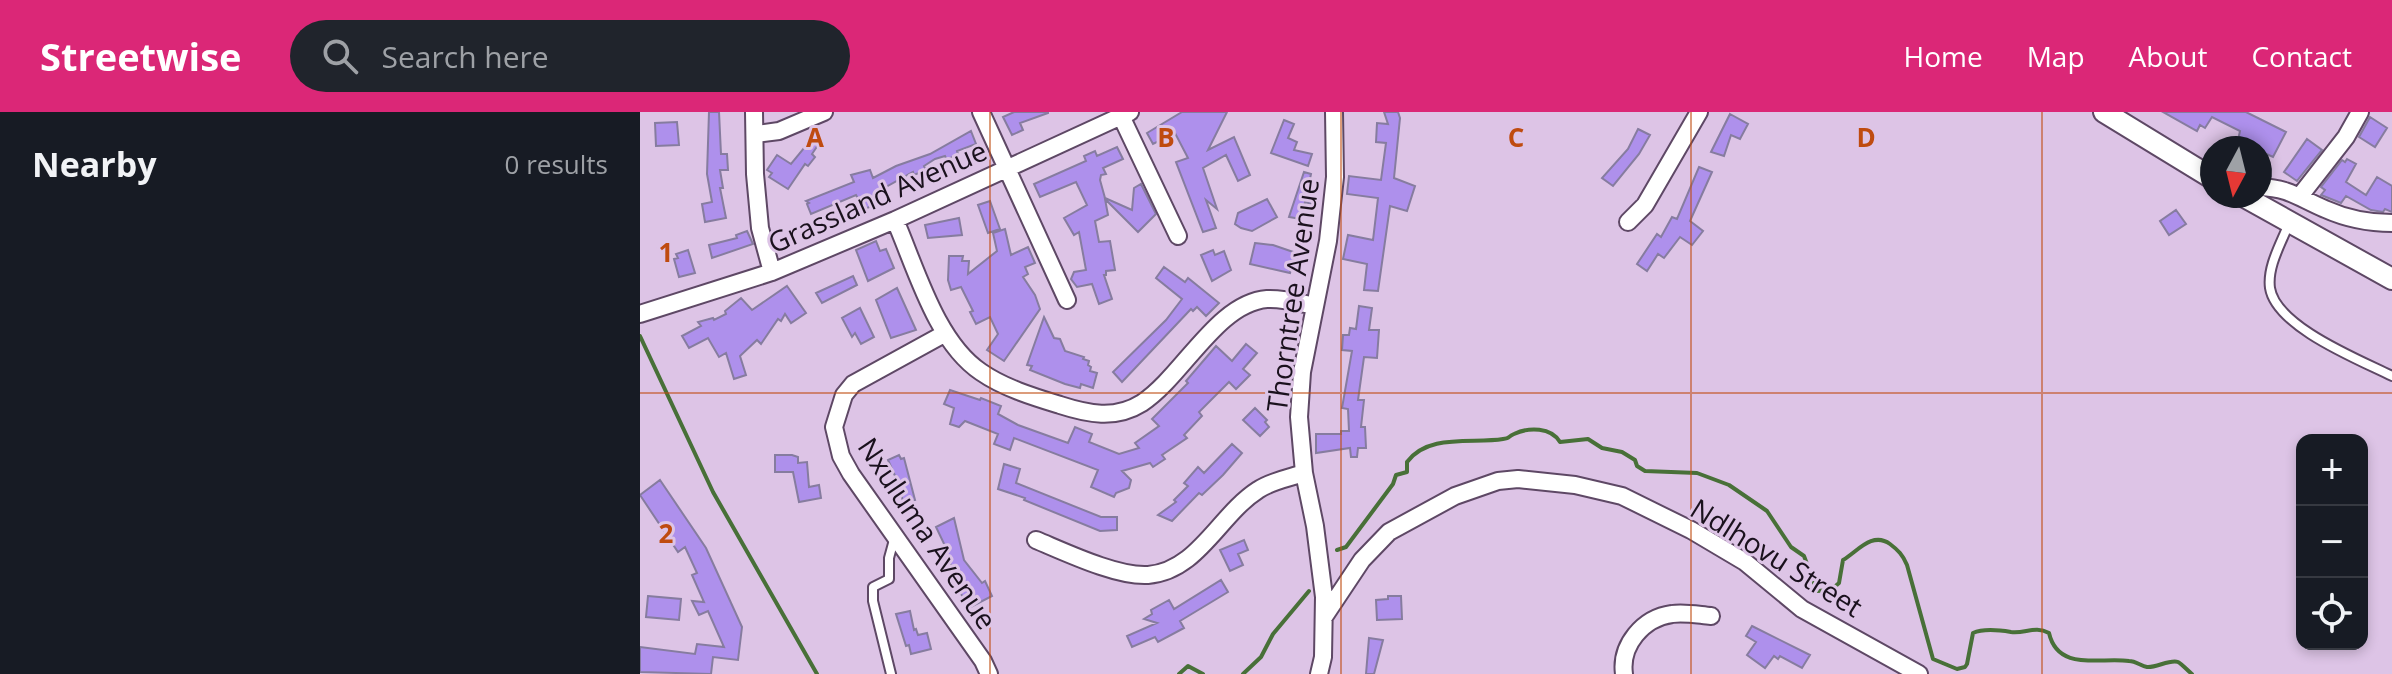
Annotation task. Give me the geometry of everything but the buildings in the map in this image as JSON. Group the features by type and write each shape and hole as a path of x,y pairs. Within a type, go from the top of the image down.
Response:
{"street":[{"path":"754,112 760,228 772,272"},
{"path":"756,134 779,131 824,112"},
{"path":"981,112 1067,300"},
{"name":"Thorntree Avenue","path":"1319,674 1324,597 1315,526 1304,473 1299,417 1302,372 1328,241 1335,177 1334,112"},
{"path":"1628,222 1645,205 1699,112"},
{"path":"2104,112 2200,171"},
{"path":"2300,196 2346,137 2360,112"},
{"path":"1126,114 1178,236"},
{"name":"Grassland Avenue","path":"640,314 772,272 895,220 1126,114"},
{"path":"2272,188 2288,190 2324,209 2385,223"},
{"path":"2265,208 2392,279"},
{"path":"895,220 944,334 966,360 993,379 1088,414 1108,415 1141,404 1168,382 1223,321 1247,304 1266,299 1315,306"},
{"name":"Nxuluma Avenue","path":"944,334 853,384 836,413 834,437 841,456 989,674"},
{"path":"1036,540 1086,561 1149,575 1185,561 1256,491 1304,473"},
{"name":"Ndlhovu Street","path":"1324,617 1362,560 1389,532 1455,496 1498,481 1518,479 1575,485 1622,496 1691,530 1745,562 1802,609 1919,674"},
{"path":"1624,674 1623,658 1627,645 1634,635 1659,617 1674,613 1711,616"}],"lane":[{"path":"2290,222 2270,278 2274,301 2282,312 2315,336 2392,376"},
{"path":"891,674 873,601 873,587 889,579 889,558 895,536"}],"waterway":[{"path":"640,336 713,492 817,674"},
{"path":"1337,550 1346,547 1393,484 1396,475 1407,472 1407,462 1416,453 1439,443 1503,439 1520,432 1539,430 1551,433 1560,442 1588,439 1602,448 1622,452 1645,471 1697,473 1729,485 1767,511 1791,547 1804,556 1817,591 1831,590 1839,583 1843,560 1865,544 1877,540 1890,544 1907,565 1933,659 1957,669 1967,664 1973,633 2039,630 2049,633 2061,653 2071,658 2132,661 2147,667 2175,661 2192,674"},
{"path":"1243,674 1261,657 1273,634 1309,591"},
{"path":"1179,674 1188,666 1203,674"}]}
